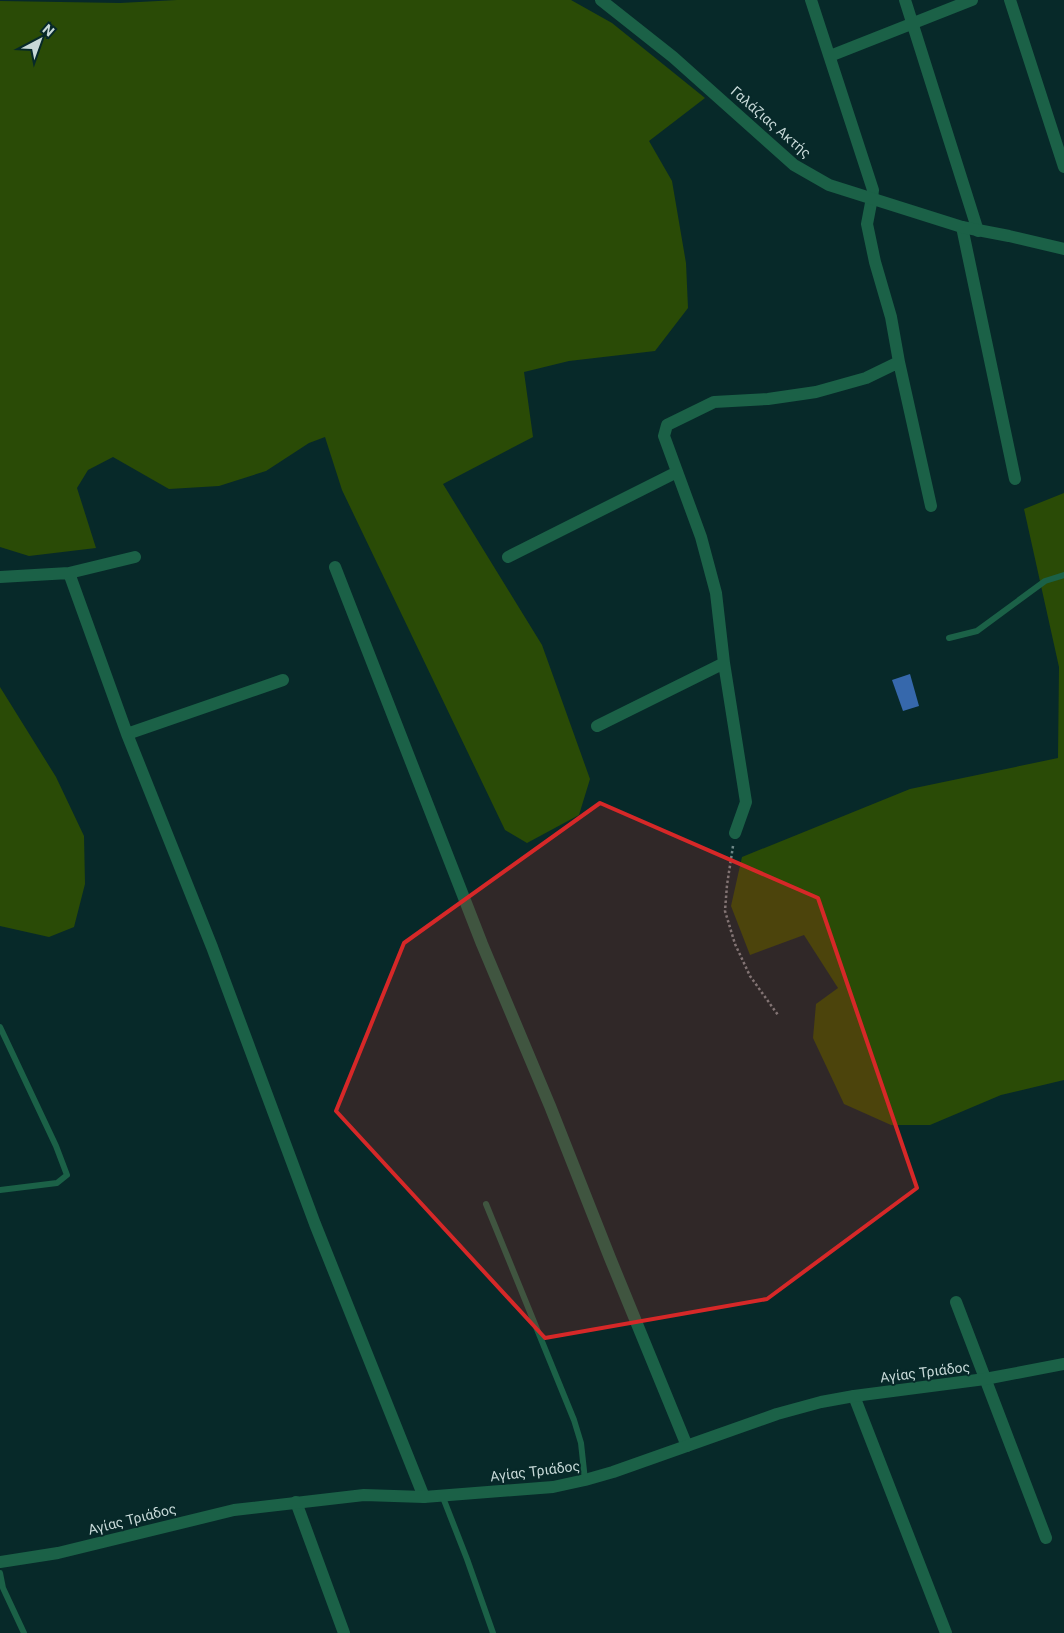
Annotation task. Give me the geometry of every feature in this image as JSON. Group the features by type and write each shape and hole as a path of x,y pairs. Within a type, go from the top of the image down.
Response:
{"street":[{"name":"Γαλάζιας Ακτής","path":"601,0 673,57 794,165 828,185 962,227 1064,248"},
{"path":"811,0 873,190 867,224 875,262 891,317 931,506"},
{"path":"905,0 978,231"},
{"path":"830,56 972,0"},
{"path":"1010,0 1064,167"},
{"path":"962,227 1015,478"},
{"path":"736,833 746,802 724,663 716,593 701,537 664,436 667,425 714,402 768,399 816,392 866,378 899,362"},
{"path":"508,557 677,472"},
{"path":"0,577 69,573 135,557"},
{"path":"335,567 482,944 688,1446"},
{"path":"69,573 127,734 212,947 315,1224 424,1497"},
{"path":"597,726 724,663"},
{"path":"127,734 284,680"},
{"path":"956,1302 1046,1538"},
{"name":"Αγίας Τριάδος","path":"0,1562 58,1553 234,1510 364,1495 424,1497 553,1487 585,1480 777,1414 821,1402 985,1379 1064,1364"},
{"path":"854,1396 946,1633"},
{"path":"296,1502 344,1633"}],"lane":[{"path":"949,638 977,631 1045,581 1064,575"},
{"path":"0,1027 56,1146 67,1175 58,1183 0,1190"},
{"path":"486,1204 574,1420 581,1443 585,1480"},
{"path":"442,1495 493,1633"},
{"path":"0,1573 3,1588 24,1633"}],"path":[{"path":"736,833 727,885 725,911 735,944 750,976 778,1015"}],"highlighted area":[{"path":"600,803 818,898 917,1188 767,1299 545,1338 336,1111 404,943"}],"green space":[{"path":"177,0 571,0 612,23 705,98 649,141 672,181 686,263 688,308 655,351 569,361 524,372 533,437 443,484 542,645 590,779 579,815 527,843 505,830 342,490 325,437 309,443 266,471 219,486 169,489 113,457 88,470 77,488 96,548 29,556 0,547 0,1 120,3"},
{"path":"1064,493 1064,1080 1001,1095 930,1125 891,1125 844,1104 813,1038 816,1004 838,988 804,935 750,955 731,906 742,857 910,789 1058,758 1059,667 1024,509"},
{"path":"0,687 56,777 84,836 85,884 74,927 49,937 0,926"}],"water":[{"path":"910,674 919,706 903,711 892,680"}]}
